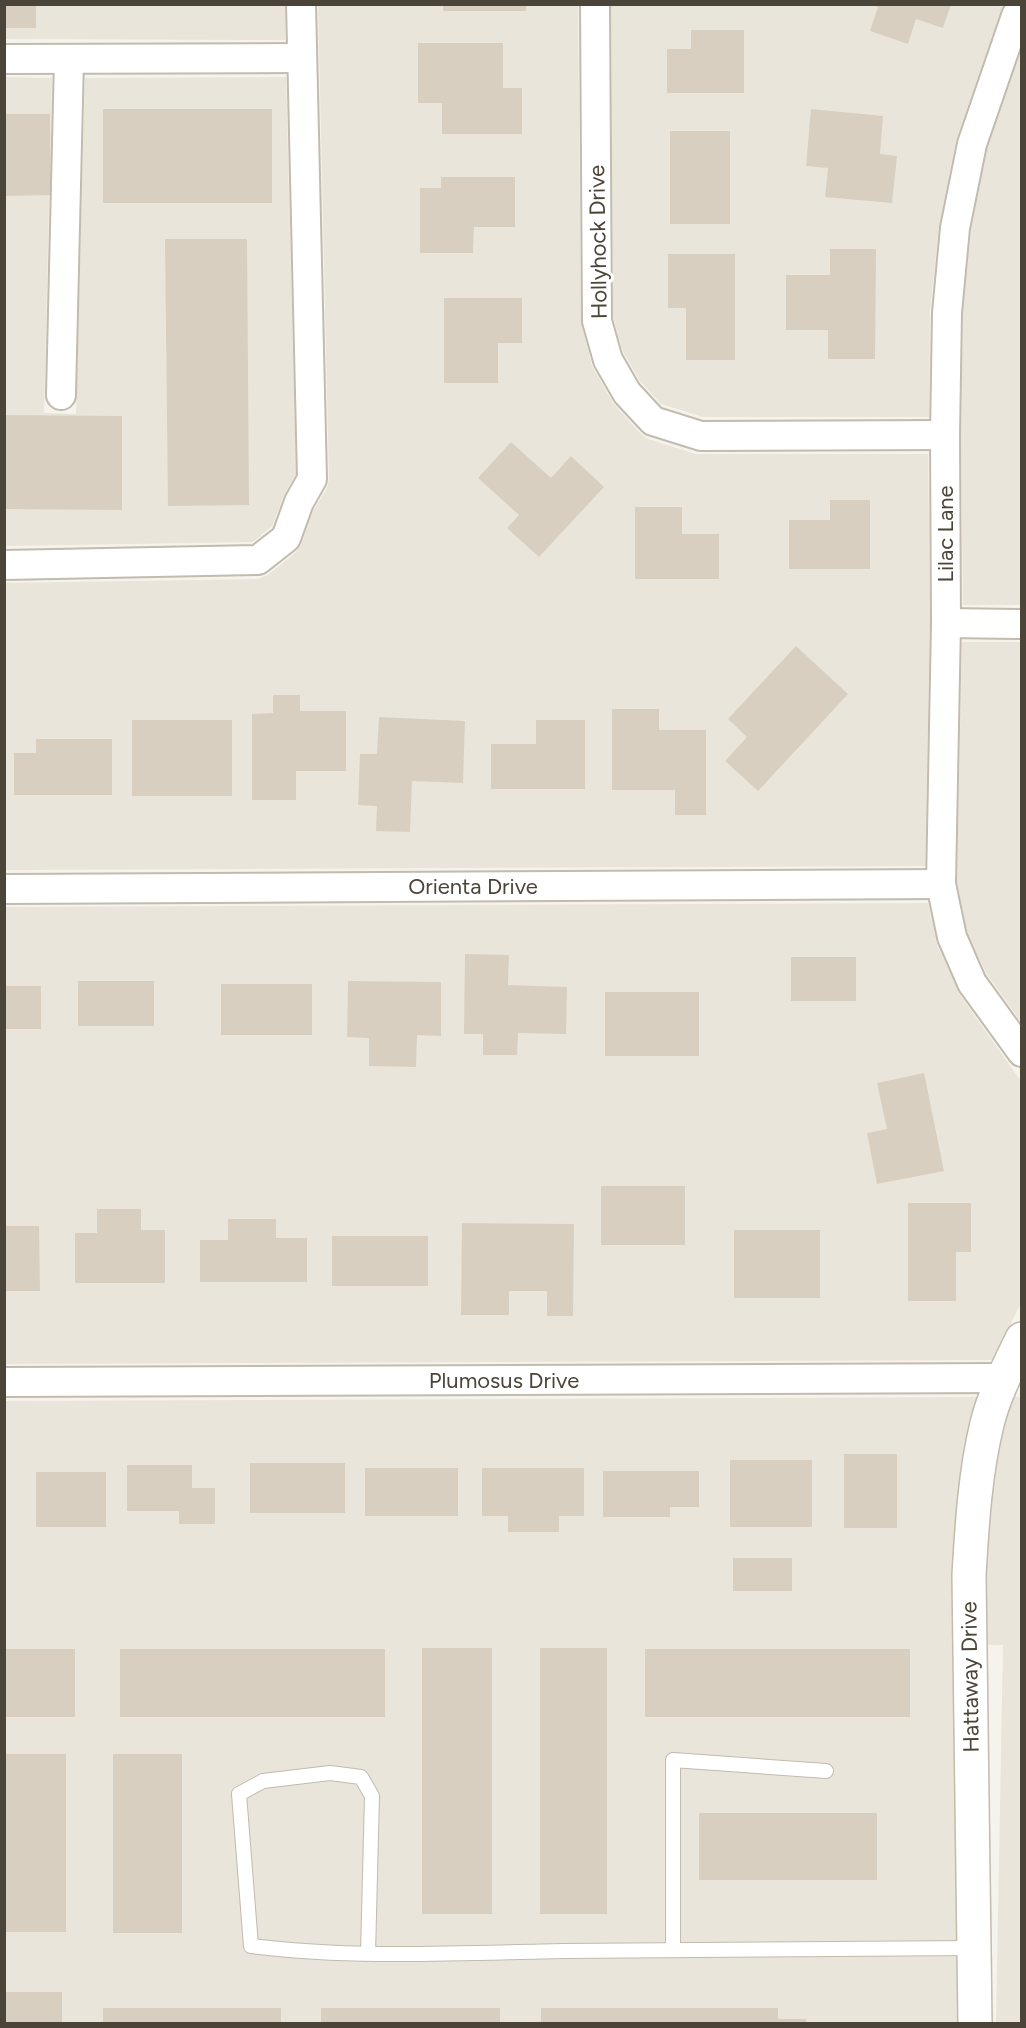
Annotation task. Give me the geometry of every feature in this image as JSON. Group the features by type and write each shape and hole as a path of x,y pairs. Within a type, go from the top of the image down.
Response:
{"street":[{"path":"4,565 258,560 286,538 299,502 312,479 301,4"},
{"name":"Hollyhock Drive","path":"595,4 597,321 608,360 627,393 653,421 701,436 945,435"},
{"name":"Lilac Lane","path":"1022,6 1016,16 972,144 955,228 947,313 946,623 941,884 952,937 972,983 1022,1052"},
{"path":"4,59 302,58"},
{"path":"61,395 69,59"},
{"path":"946,623 1022,624"},
{"name":"Orienta Drive","path":"4,889 941,884"},
{"name":"Hattaway Drive","path":"975,2024 970,1564 972,1521 987,1423 1003,1378 1022,1339"},
{"name":"Plumosus Drive","path":"4,1382 1003,1378"}],"lane":[{"path":"673,1949 673,1760 826,1772"},
{"path":"369,1954 372,1796 362,1777 330,1773 263,1781 239,1794 250,1946 293,1951 369,1954 673,1949 974,1948"}],"shaded area":[{"path":"5,5 285,5 285,40 5,39"},
{"path":"318,5 578,5 581,321 592,366 613,403 648,439 696,454 928,454 930,623 925,866 5,870 4,583 258,579 268,575 295,553 301,545 313,511 326,490 329,479"},
{"path":"611,5 1003,5 956,140 939,226 930,311 929,417 703,417 661,404 640,381 623,352 613,317"},
{"path":"1021,51 1021,605 963,605 961,436 963,314 971,231 987,150"},
{"path":"4,77 52,78 44,413 76,414 85,78 286,77 296,474 284,495 272,526 253,542 5,546"},
{"path":"962,642 1021,642 1021,1022 986,973 967,931 957,882"},
{"path":"928,903 937,945 960,995 1021,1081 1021,1303 993,1360 5,1364 4,907"},
{"path":"1021,1378 1021,2023 996,2023 1003,1645 986,1645 985,1576 988,1523 1003,1428 1014,1397 1020,1397"},
{"path":"979,1397 971,1419 956,1518 953,1576 959,2023 5,2023 4,1401"}],"building":[{"path":"4,4 36,4 36,28 4,28"},
{"path":"872,4 951,4 943,28 916,19 908,44 870,31 878,7"},
{"path":"443,5 526,5 526,11 443,11"},
{"path":"691,30 744,30 744,93 667,93 667,49 691,49"},
{"path":"418,43 503,43 503,88 522,88 522,134 442,134 442,103 418,103"},
{"path":"103,109 272,109 272,203 103,203"},
{"path":"811,109 883,116 880,154 897,156 892,203 825,197 828,168 806,166"},
{"path":"4,114 50,114 51,195 4,196"},
{"path":"670,131 730,131 730,224 670,224"},
{"path":"441,177 515,177 515,227 474,227 473,253 420,253 420,188 441,188"},
{"path":"165,239 247,239 249,505 168,506"},
{"path":"830,249 876,249 875,359 828,359 828,330 786,330 786,275 830,275"},
{"path":"668,254 735,254 735,360 686,360 686,308 668,308"},
{"path":"444,298 522,298 522,343 498,343 498,383 444,383"},
{"path":"4,415 122,416 122,510 4,509"},
{"path":"511,442 551,478 571,456 604,487 539,557 507,528 519,515 478,478"},
{"path":"830,500 870,500 870,569 789,569 789,520 830,520"},
{"path":"635,507 682,507 682,534 719,534 719,579 635,579"},
{"path":"796,646 848,694 758,791 725,761 747,737 728,719"},
{"path":"273,695 300,695 300,711 346,711 346,771 296,771 296,800 252,800 252,714 273,713"},
{"path":"612,709 659,709 659,730 706,730 706,815 675,815 675,790 612,790"},
{"path":"379,717 465,721 463,783 412,781 410,832 376,831 377,806 358,805 360,754 377,754"},
{"path":"132,720 232,720 232,796 132,796"},
{"path":"536,720 585,720 585,789 491,789 491,744 536,744"},
{"path":"36,739 112,739 112,795 14,795 14,753 36,753"},
{"path":"465,954 509,955 508,985 567,987 566,1034 518,1033 517,1055 483,1055 483,1034 464,1034"},
{"path":"791,957 856,957 856,1001 791,1001"},
{"path":"78,981 154,981 154,1026 78,1026"},
{"path":"348,981 441,982 441,1036 417,1035 416,1067 369,1066 369,1038 347,1037"},
{"path":"221,984 312,984 312,1035 221,1035"},
{"path":"4,986 41,986 41,1029 4,1029"},
{"path":"605,992 699,992 699,1056 605,1056"},
{"path":"924,1073 944,1171 877,1184 867,1133 887,1129 877,1083"},
{"path":"601,1186 685,1186 685,1245 601,1245"},
{"path":"908,1203 971,1203 971,1252 956,1252 956,1301 908,1301"},
{"path":"97,1209 141,1209 141,1230 165,1230 165,1283 75,1283 75,1233 97,1233"},
{"path":"228,1219 276,1219 276,1238 307,1238 307,1282 200,1282 200,1240 228,1240"},
{"path":"462,1223 574,1224 573,1316 547,1316 547,1291 509,1291 509,1315 461,1315"},
{"path":"4,1226 39,1226 40,1291 4,1291"},
{"path":"734,1230 820,1230 820,1298 734,1298"},
{"path":"332,1236 428,1236 428,1286 332,1286"},
{"path":"844,1454 897,1454 897,1528 844,1528"},
{"path":"730,1460 812,1460 812,1527 730,1527"},
{"path":"250,1463 345,1463 345,1513 250,1513"},
{"path":"127,1465 192,1465 192,1488 215,1488 215,1524 179,1524 179,1511 127,1511"},
{"path":"365,1468 458,1468 458,1516 365,1516"},
{"path":"482,1468 584,1468 584,1516 559,1516 559,1532 508,1532 508,1516 482,1516"},
{"path":"603,1471 699,1471 699,1507 670,1507 670,1517 603,1517"},
{"path":"36,1472 106,1472 106,1527 36,1527"},
{"path":"733,1558 792,1558 792,1591 733,1591"},
{"path":"422,1648 492,1648 492,1914 422,1914"},
{"path":"540,1648 607,1648 607,1914 540,1914"},
{"path":"4,1649 75,1649 75,1717 4,1717"},
{"path":"120,1649 385,1649 385,1717 120,1717"},
{"path":"645,1649 910,1649 910,1717 645,1717"},
{"path":"4,1754 66,1754 66,1932 4,1932"},
{"path":"113,1754 182,1754 182,1933 113,1933"},
{"path":"699,1813 877,1813 877,1880 699,1880"},
{"path":"4,1992 62,1992 62,2024 4,2024"},
{"path":"103,2008 281,2008 281,2024 103,2024"},
{"path":"321,2008 500,2008 500,2024 321,2024"},
{"path":"541,2008 778,2008 778,2019 806,2019 806,2024 541,2024"}]}
